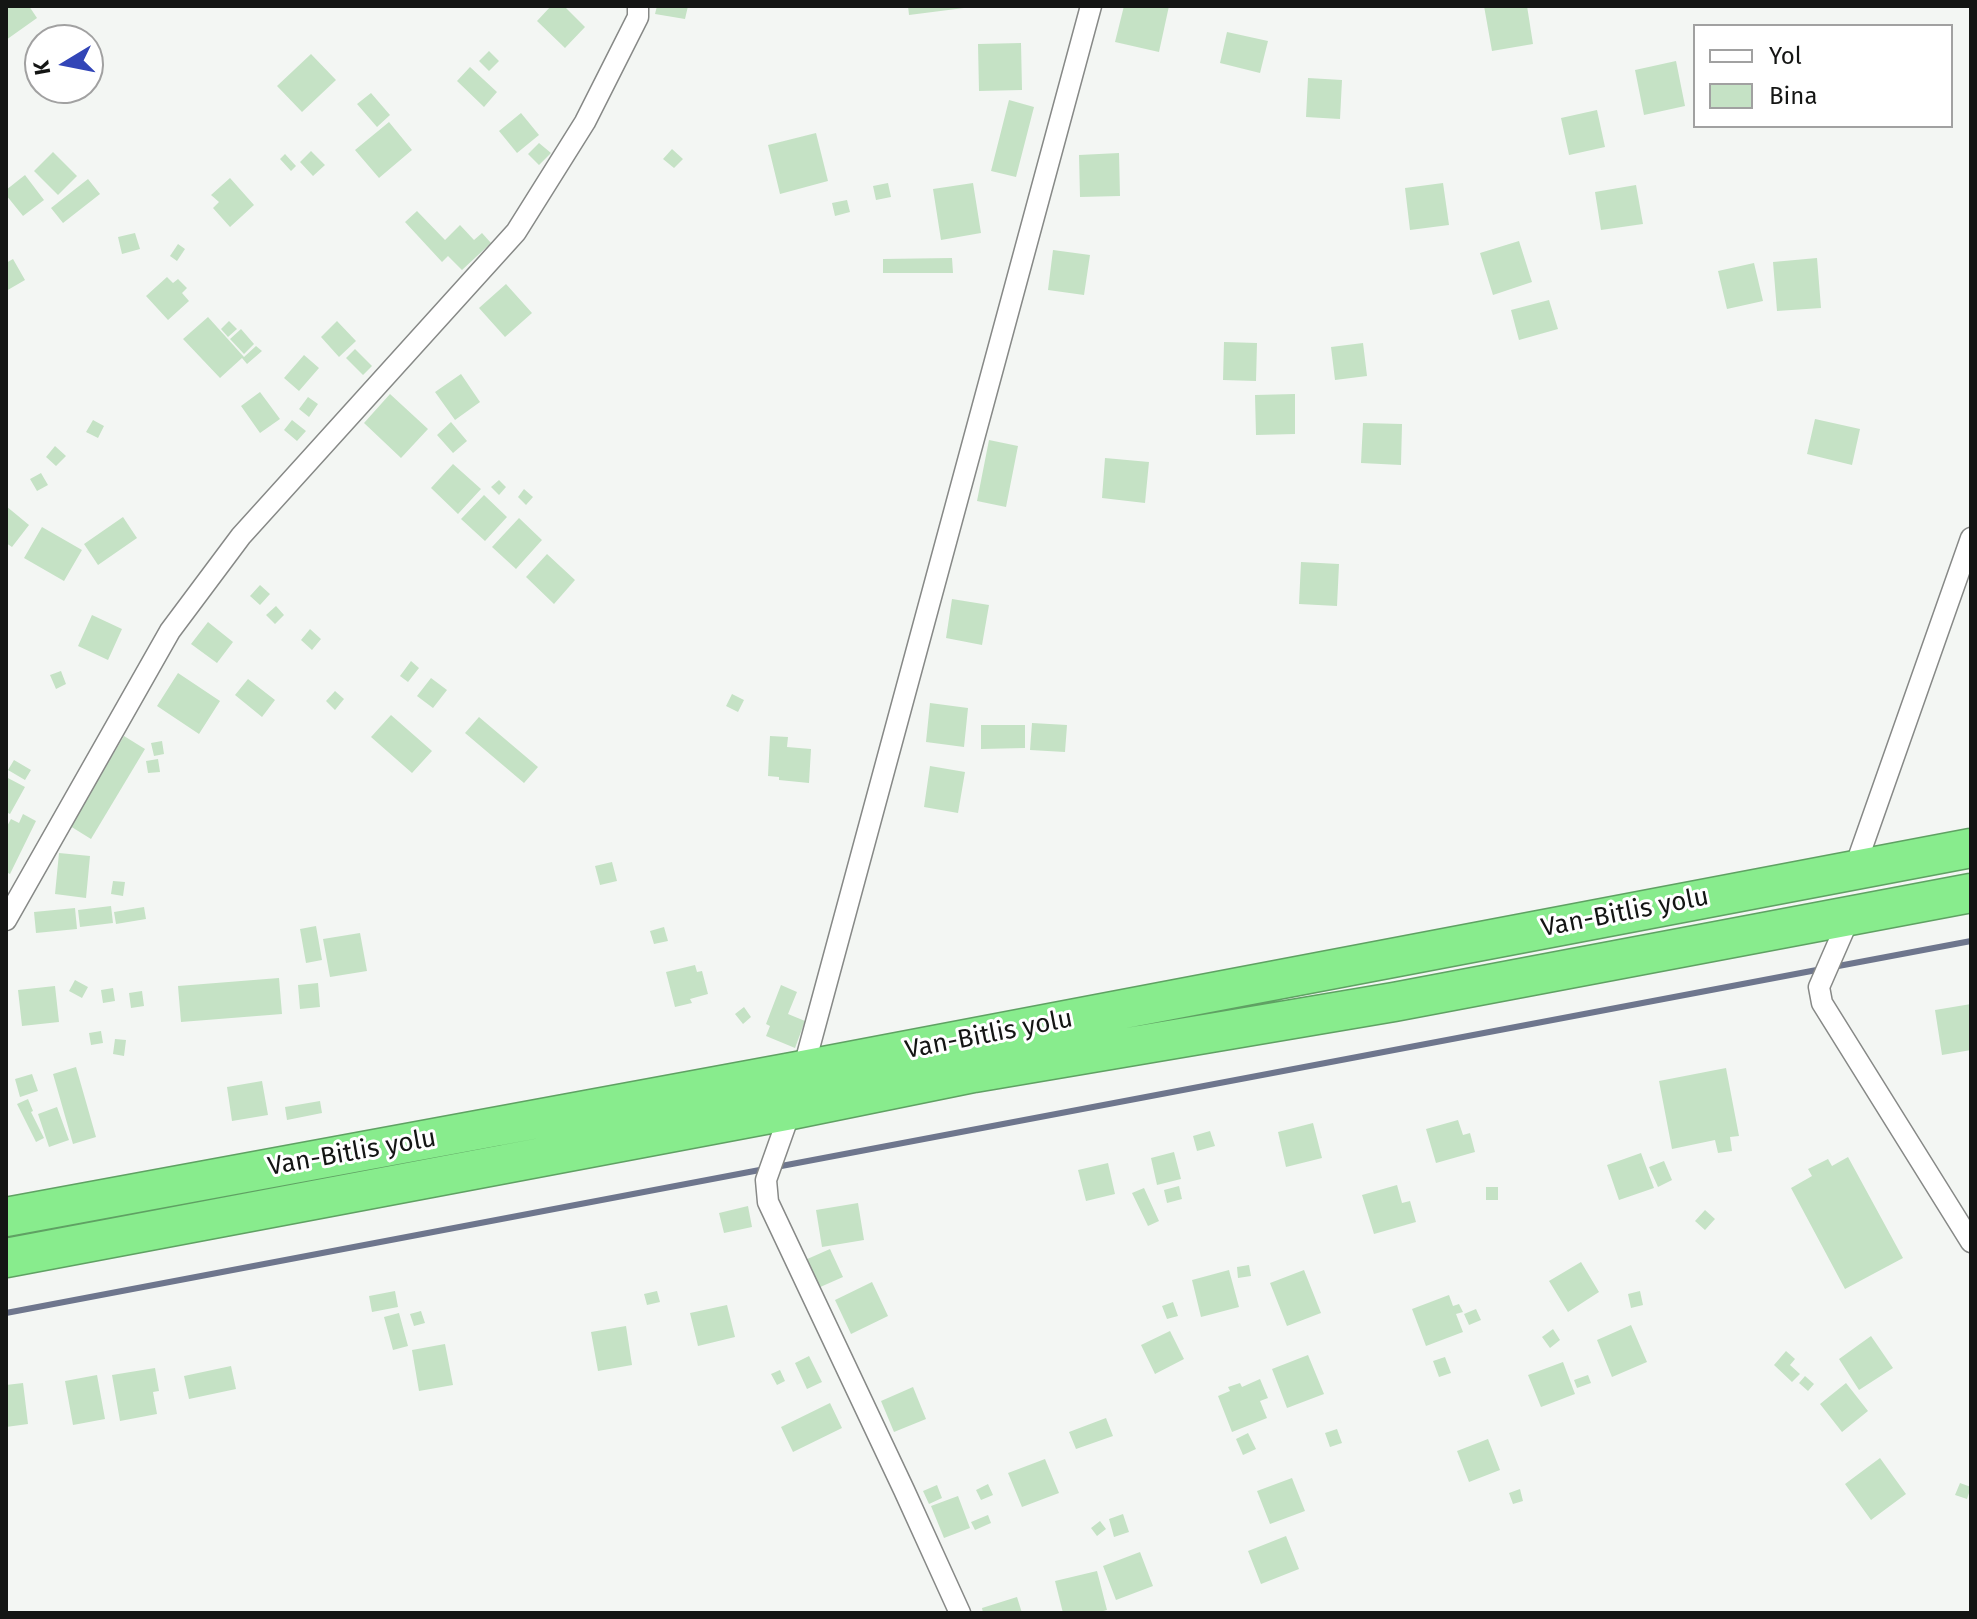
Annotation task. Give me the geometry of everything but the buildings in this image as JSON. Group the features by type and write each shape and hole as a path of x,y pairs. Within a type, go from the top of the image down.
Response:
{"highway":[{"name":"Van-Bitlis yolu","path":"6,1217 803,1070 1971,848"},
{"name":"Van-Bitlis yolu","path":"6,1258 974,1073 1394,1002 1971,893"}],"street":[{"path":"6,920 170,631 241,536 516,232 585,122 638,17 638,6"},
{"path":"960,1613 768,1202 766,1180 803,1070 1091,6"},
{"path":"1854,870 1971,538"},
{"path":"1850,916 1821,995 1971,1242"}],"waterway":[{"path":"1833,967 1971,941"},
{"path":"776,1167 1822,969"},
{"path":"6,1313 765,1169"}]}
